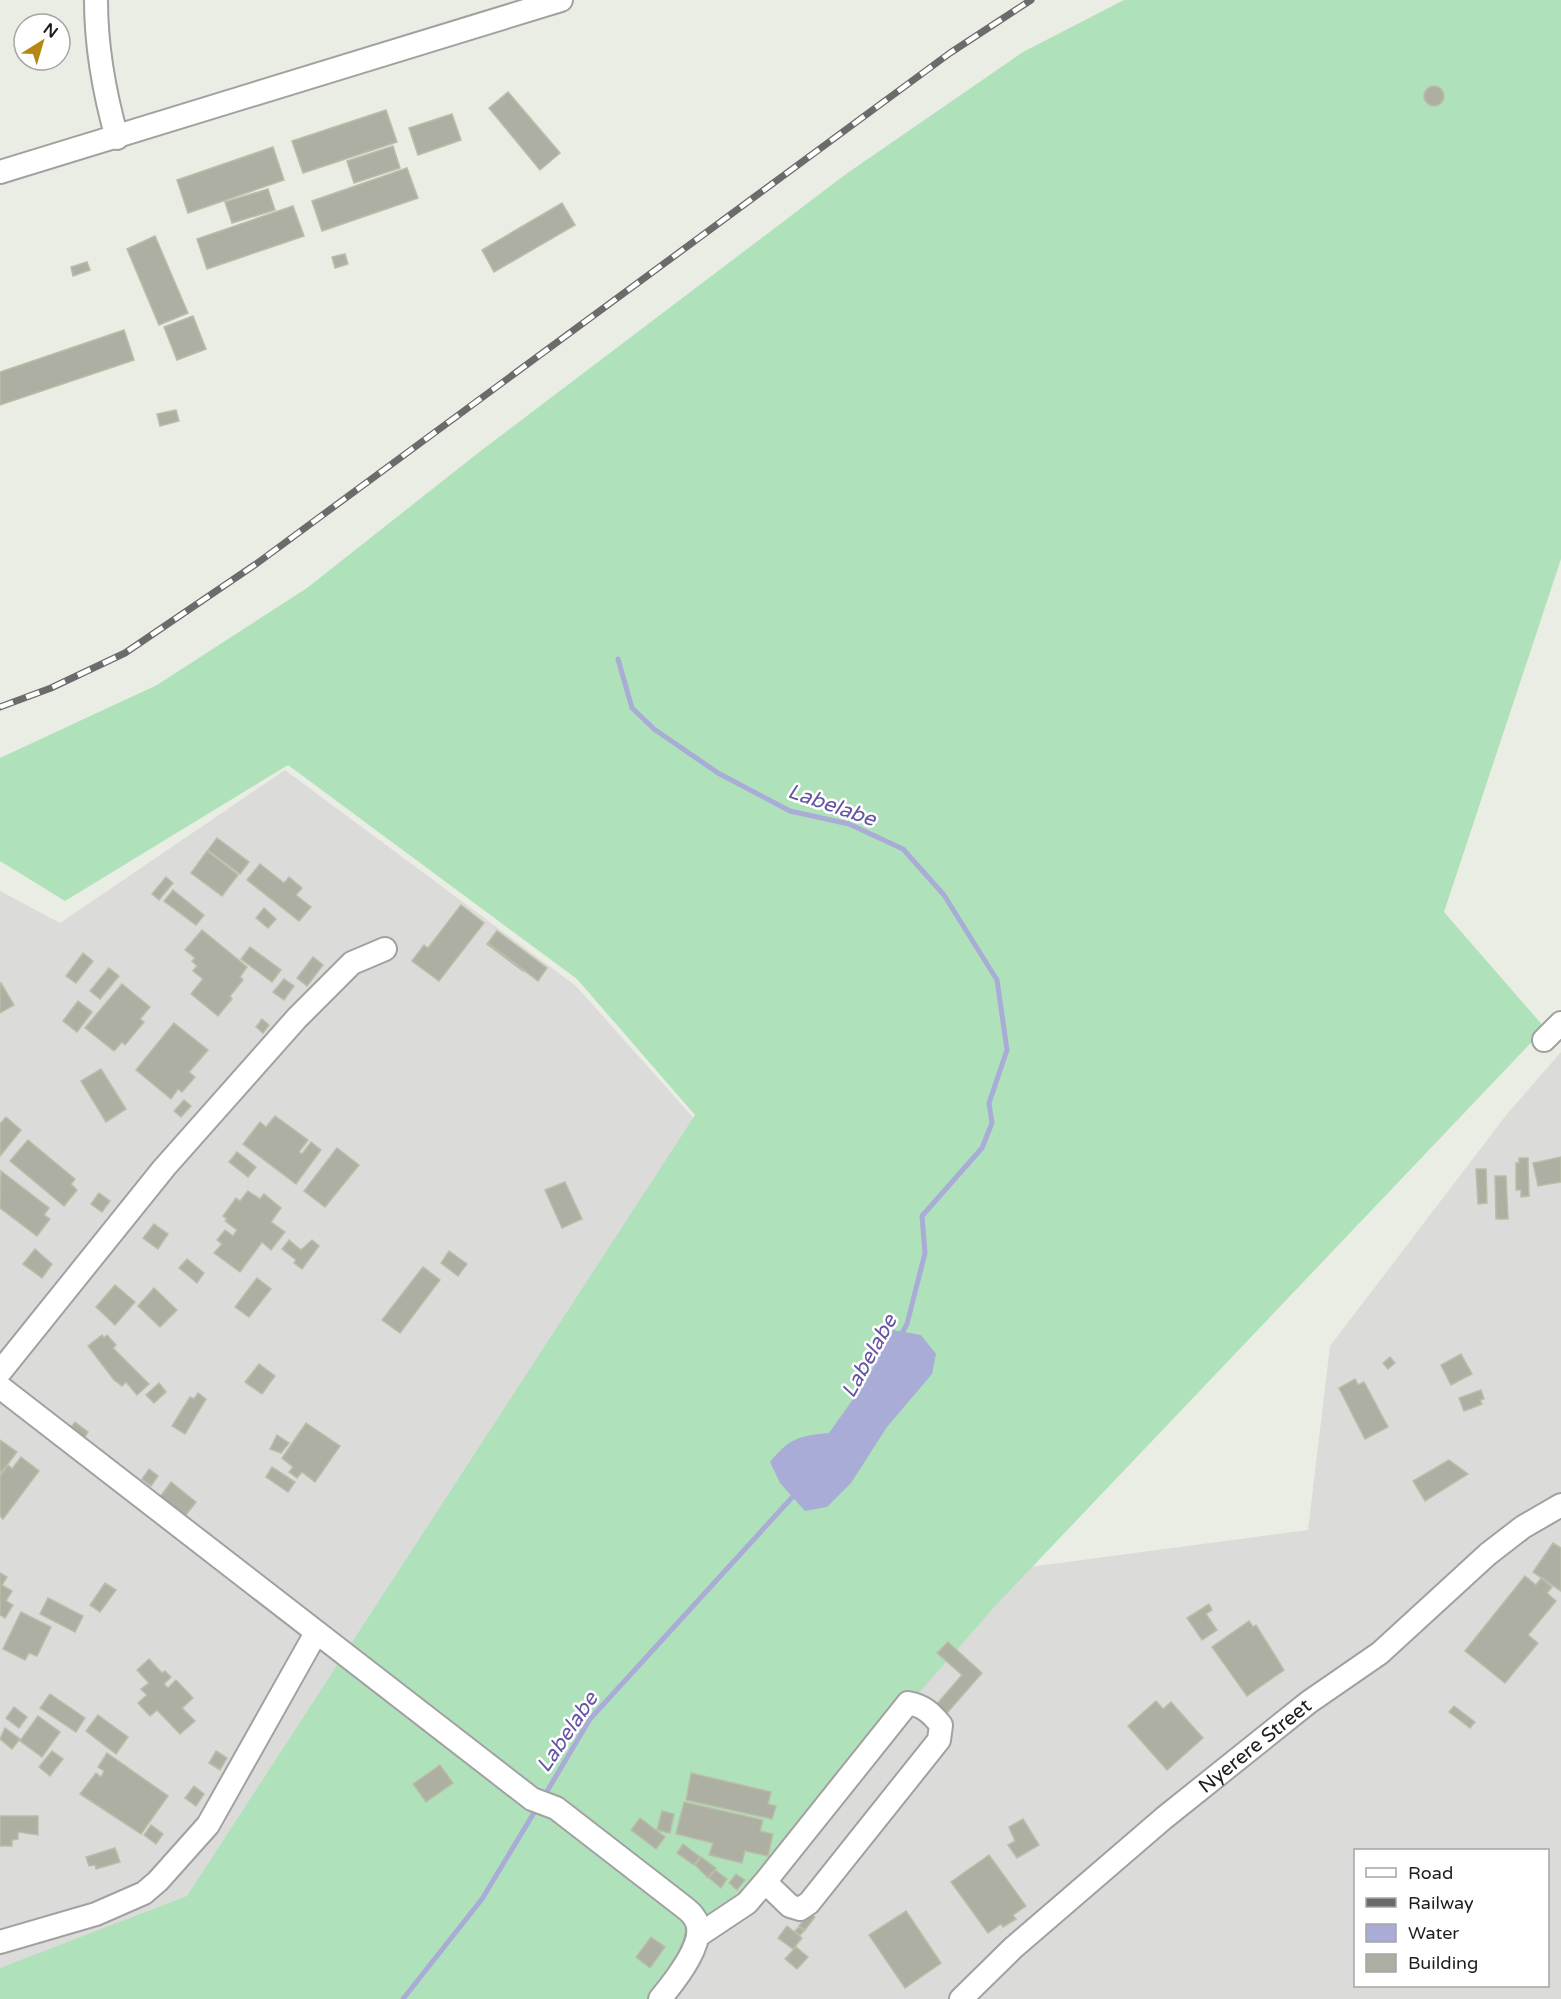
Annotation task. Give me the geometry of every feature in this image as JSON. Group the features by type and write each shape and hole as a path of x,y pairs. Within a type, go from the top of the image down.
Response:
{"street":[{"path":"96,0 97,40 105,94 117,138"},
{"path":"0,172 561,0"},
{"path":"0,1372 164,1168 297,1018 352,963 385,950"},
{"path":"1544,1040 1561,1023"},
{"path":"0,1387 532,1799 556,1808 681,1904 696,1918 699,1935 691,1954 660,1999"},
{"name":"Nyerere Street","path":"961,1999 1013,1948 1164,1818 1309,1702 1380,1653 1488,1554 1523,1527 1561,1505"},
{"path":"0,1942 96,1914 144,1893 158,1881 208,1825 316,1632"},
{"path":"699,1935 747,1903 908,1704 919,1705 931,1712 941,1725 939,1740 809,1903 800,1909 790,1906 765,1882"}],"shaded area":[{"path":"285,770 576,986 698,1123 977,1574 1308,1530 1330,1346 1507,1114 1561,1052 1561,1999 0,1999 0,891 60,923"}],"green space":[{"path":"1124,0 1561,0 1561,559 1444,912 1545,1028 996,1605 651,1999 0,1999 0,1968 187,1896 695,1115 577,979 288,765 65,901 0,861 0,758 157,685 307,588 478,453 846,174 1023,52"}],"water":[{"path":"893,1330 921,1335 936,1354 932,1374 887,1427 851,1483 827,1507 805,1511 780,1483 770,1462 783,1448 795,1440 810,1435 829,1433 866,1381"}],"building":[{"path":"1434,86 1441,89 1444,96 1441,103 1434,106 1427,103 1424,96 1427,89"},
{"path":"508,92 560,153 540,170 489,108"},
{"path":"386,110 397,142 303,173 292,141"},
{"path":"452,114 461,140 418,155 409,128"},
{"path":"393,146 400,168 354,183 347,161"},
{"path":"273,147 284,180 188,213 177,180"},
{"path":"407,168 418,198 322,231 312,201"},
{"path":"268,189 275,210 232,223 225,202"},
{"path":"562,203 575,225 494,272 482,250"},
{"path":"293,206 304,236 207,269 197,239"},
{"path":"155,236 188,313 159,325 127,249"},
{"path":"345,254 348,264 335,268 332,257"},
{"path":"87,262 90,270 73,276 71,267"},
{"path":"193,316 206,349 177,360 164,327"},
{"path":"124,330 134,360 0,405 0,372"},
{"path":"176,410 179,421 160,426 157,414"},
{"path":"217,838 249,862 240,874 208,850"},
{"path":"207,851 238,875 222,896 191,873"},
{"path":"260,864 284,883 289,877 302,888 296,895 311,907 299,921 247,880"},
{"path":"166,877 173,883 159,900 152,894"},
{"path":"173,890 204,915 196,925 164,901"},
{"path":"461,905 484,923 439,981 412,961 424,945 428,948"},
{"path":"264,908 276,919 268,928 256,918"},
{"path":"202,930 247,967 240,977 243,980 230,996 232,999 218,1016 191,994 203,979 193,971 197,966 192,961 195,958 185,950"},
{"path":"497,931 544,968 538,976 526,967 523,971 487,944"},
{"path":"497,931 547,968 538,981 488,943"},
{"path":"250,947 281,970 272,982 241,959"},
{"path":"83,953 93,961 76,983 66,976"},
{"path":"313,957 323,965 307,986 297,978"},
{"path":"109,968 119,976 100,999 90,991"},
{"path":"284,979 294,986 284,1000 273,992"},
{"path":"0,984 14,1005 0,1013"},
{"path":"122,984 150,1007 140,1019 144,1022 125,1045 122,1042 114,1051 85,1028"},
{"path":"78,1001 92,1012 77,1032 63,1021"},
{"path":"262,1019 269,1025 263,1033 256,1027"},
{"path":"174,1023 208,1050 189,1072 195,1077 182,1092 178,1089 171,1099 136,1070"},
{"path":"101,1069 126,1109 106,1122 81,1081"},
{"path":"184,1100 191,1106 181,1117 174,1111"},
{"path":"275,1116 308,1140 299,1152 302,1154 311,1142 321,1150 296,1184 243,1144 260,1122 266,1127"},
{"path":"6,1117 21,1130 0,1156 0,1124"},
{"path":"28,1140 75,1179 71,1184 77,1190 64,1206 10,1161"},
{"path":"337,1148 359,1165 325,1207 304,1191"},
{"path":"237,1152 256,1167 248,1177 229,1162"},
{"path":"1561,1157 1561,1182 1538,1186 1533,1163"},
{"path":"1519,1158 1528,1158 1529,1196 1521,1197 1521,1190 1516,1190 1516,1163 1519,1163"},
{"path":"1476,1169 1486,1169 1487,1203 1478,1204"},
{"path":"1,1171 49,1208 44,1215 50,1219 37,1236 0,1208"},
{"path":"1495,1176 1506,1176 1508,1219 1496,1219"},
{"path":"565,1182 582,1219 562,1228 545,1190"},
{"path":"248,1191 260,1199 264,1194 281,1208 271,1222 285,1232 271,1250 262,1242 240,1272 214,1253 222,1244 217,1240 225,1230 233,1236 237,1230 225,1221 227,1219 223,1216 236,1198 240,1201"},
{"path":"99,1193 110,1201 102,1212 91,1204"},
{"path":"154,1224 168,1234 158,1249 143,1238"},
{"path":"289,1240 301,1250 312,1240 319,1246 302,1269 294,1263 296,1260 282,1249"},
{"path":"35,1249 52,1264 42,1278 23,1264"},
{"path":"449,1251 467,1264 458,1276 441,1263"},
{"path":"187,1259 204,1273 197,1283 179,1268"},
{"path":"423,1267 440,1280 400,1333 382,1320"},
{"path":"257,1278 271,1289 249,1317 235,1307"},
{"path":"115,1285 135,1302 115,1325 96,1307"},
{"path":"154,1288 177,1310 160,1327 138,1306"},
{"path":"102,1335 104,1338 107,1335 116,1345 113,1348 149,1384 137,1395 126,1382 122,1386 114,1380 88,1346"},
{"path":"1461,1354 1472,1374 1451,1385 1441,1365"},
{"path":"1390,1357 1395,1363 1388,1369 1383,1363"},
{"path":"259,1364 275,1376 262,1394 245,1382"},
{"path":"1355,1379 1358,1385 1364,1382 1388,1427 1365,1439 1339,1388"},
{"path":"159,1383 166,1392 154,1403 146,1395"},
{"path":"1481,1390 1484,1399 1480,1400 1482,1404 1464,1411 1459,1398"},
{"path":"198,1393 206,1399 185,1434 172,1426 190,1397 194,1399"},
{"path":"75,1422 88,1432 83,1440 69,1430"},
{"path":"306,1423 340,1446 315,1482 302,1472 297,1478 289,1472 293,1467 282,1458"},
{"path":"277,1435 289,1443 281,1453 270,1449"},
{"path":"0,1440 17,1452 0,1474"},
{"path":"21,1457 39,1471 3,1519 0,1516 0,1476 8,1465 12,1469"},
{"path":"1449,1460 1468,1474 1425,1501 1413,1481"},
{"path":"272,1467 295,1482 288,1492 266,1477"},
{"path":"149,1469 158,1476 151,1486 142,1479"},
{"path":"171,1482 196,1502 185,1516 160,1497"},
{"path":"1553,1543 1561,1548 1561,1591 1533,1572"},
{"path":"0,1573 7,1577 2,1585 12,1591 6,1601 13,1605 5,1618 0,1615"},
{"path":"1525,1576 1536,1585 1541,1578 1552,1587 1547,1593 1556,1601 1528,1635 1538,1643 1505,1683 1465,1651"},
{"path":"105,1583 116,1590 100,1612 90,1605"},
{"path":"48,1598 83,1616 75,1632 40,1614"},
{"path":"1209,1604 1212,1610 1206,1614 1217,1630 1202,1640 1187,1618"},
{"path":"21,1612 51,1627 37,1656 29,1653 25,1660 3,1649"},
{"path":"1249,1621 1253,1627 1256,1625 1284,1670 1247,1696 1212,1647"},
{"path":"948,1642 982,1673 947,1713 937,1704 962,1675 937,1653"},
{"path":"149,1659 162,1673 165,1671 171,1677 164,1684 168,1688 176,1680 193,1698 182,1708 195,1721 180,1734 157,1710 150,1716 138,1703 147,1695 141,1689 149,1683 137,1670"},
{"path":"50,1694 85,1718 76,1732 40,1708"},
{"path":"1156,1701 1163,1709 1171,1702 1203,1738 1167,1770 1128,1726"},
{"path":"1454,1706 1475,1722 1470,1728 1449,1712"},
{"path":"14,1707 27,1717 19,1728 6,1718"},
{"path":"98,1715 128,1737 116,1754 86,1731"},
{"path":"38,1716 60,1732 42,1757 20,1741"},
{"path":"5,1728 20,1739 12,1749 0,1739"},
{"path":"52,1751 63,1759 50,1776 39,1767"},
{"path":"216,1751 227,1758 220,1770 209,1763"},
{"path":"107,1753 168,1796 141,1834 80,1794 96,1773 101,1777 104,1771 98,1767"},
{"path":"440,1765 453,1783 426,1802 413,1784"},
{"path":"691,1773 771,1792 768,1804 776,1806 772,1819 686,1800"},
{"path":"194,1786 204,1794 196,1806 185,1798"},
{"path":"684,1802 763,1820 760,1831 773,1834 768,1856 745,1851 742,1863 709,1855 713,1843 676,1834"},
{"path":"662,1811 674,1814 670,1833 657,1830"},
{"path":"0,1816 38,1816 38,1835 18,1832 18,1839 12,1840 12,1846 0,1846"},
{"path":"640,1818 665,1837 656,1849 631,1830"},
{"path":"1023,1819 1039,1845 1017,1858 1008,1845 1015,1841 1009,1827"},
{"path":"151,1825 163,1834 156,1844 144,1835"},
{"path":"683,1844 700,1857 694,1865 677,1853"},
{"path":"115,1848 120,1862 96,1869 95,1865 89,1866 86,1857"},
{"path":"989,1855 1026,1906 1013,1915 1016,1919 1003,1927 1001,1924 988,1933 951,1882"},
{"path":"701,1857 716,1868 708,1878 695,1865"},
{"path":"715,1870 727,1879 721,1888 709,1878"},
{"path":"736,1874 745,1880 737,1890 729,1883"},
{"path":"906,1911 941,1963 905,1988 869,1935"},
{"path":"809,1913 815,1917 805,1930 799,1926"},
{"path":"787,1926 802,1938 793,1949 778,1938"},
{"path":"799,1927 804,1931 800,1935 795,1931"},
{"path":"651,1937 665,1947 650,1968 636,1957"},
{"path":"796,1947 808,1957 797,1969 785,1959"}],"waterway":[{"name":"Labelabe","path":"618,659 632,708 654,729 718,773 790,811 849,824 903,849 944,895 997,980 1007,1050 989,1103 992,1123 982,1148 922,1216 925,1253 907,1324 901,1335"},
{"name":"Labelabe","path":"543,1798 590,1719 797,1492"},
{"name":"Labelabe","path":"403,1999 482,1899 538,1806"}],"railway":[{"path":"0,707 51,688 125,653 256,564 950,53 1031,0"}]}
